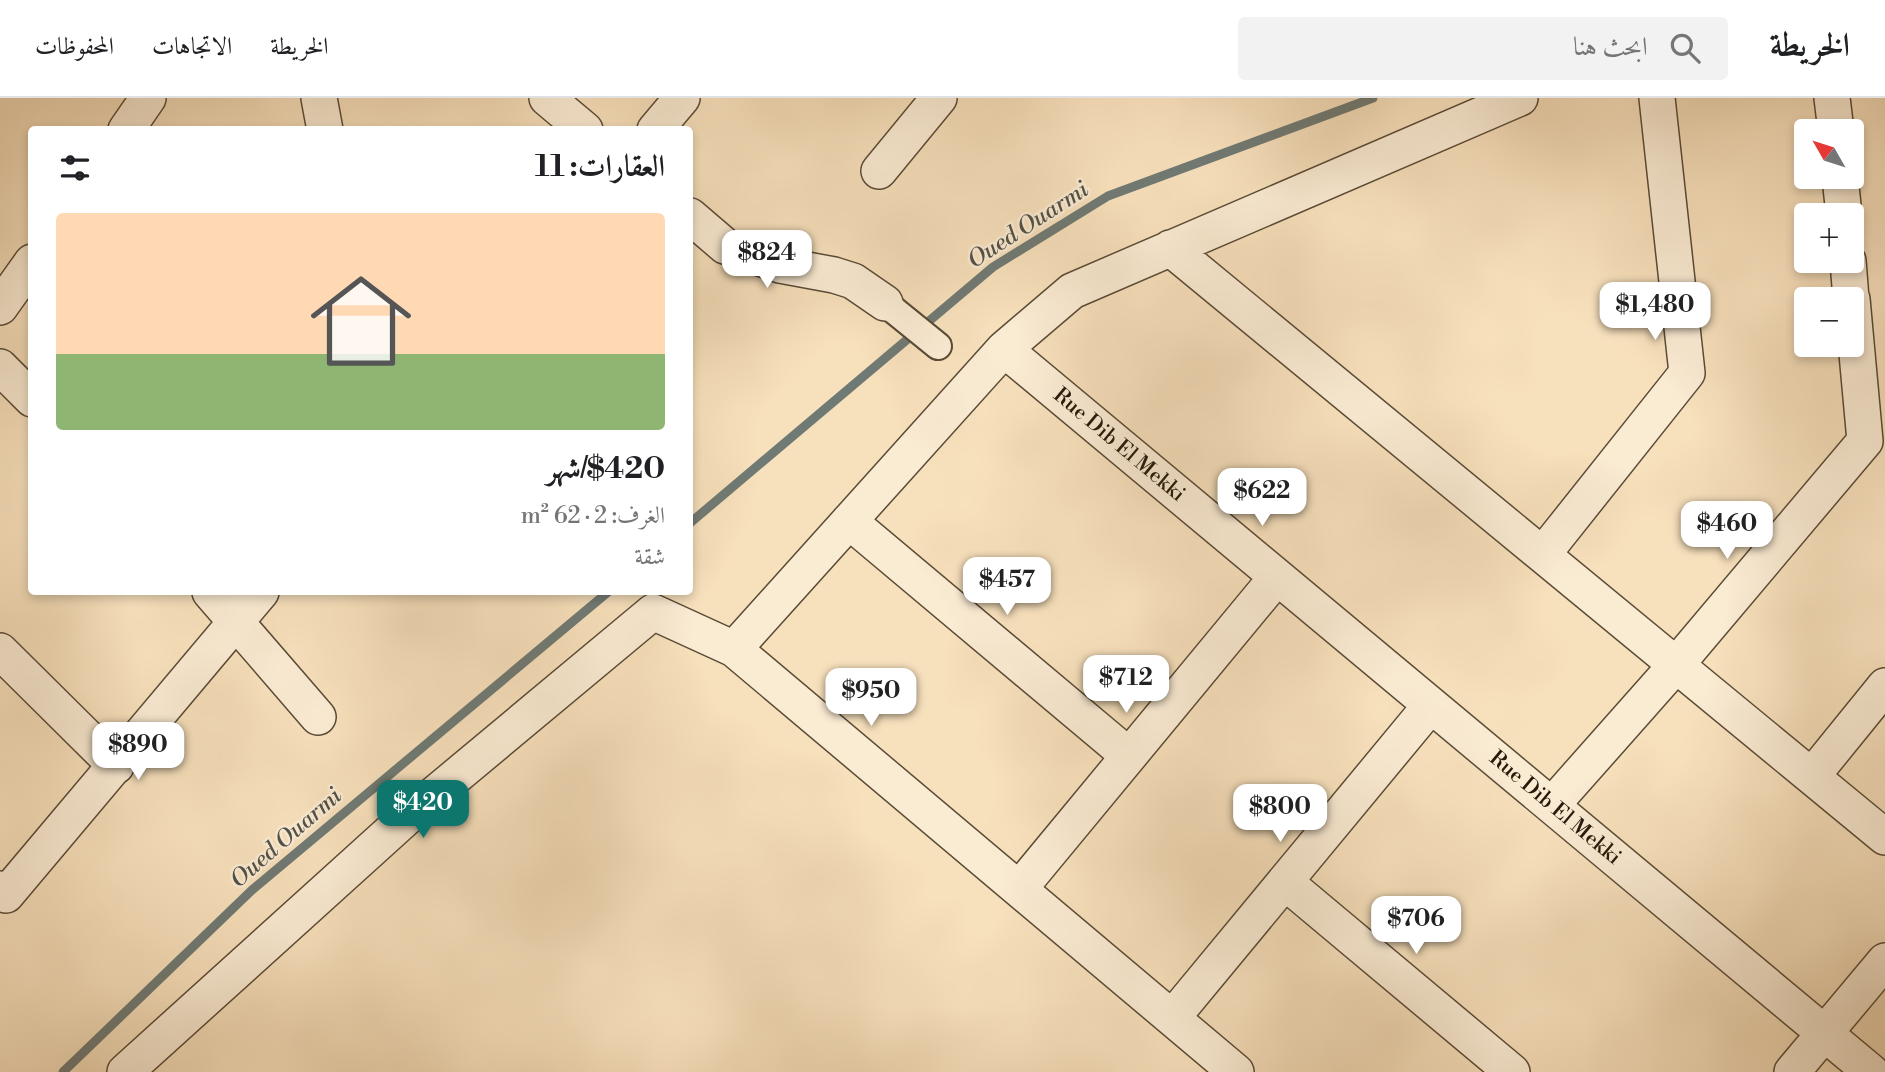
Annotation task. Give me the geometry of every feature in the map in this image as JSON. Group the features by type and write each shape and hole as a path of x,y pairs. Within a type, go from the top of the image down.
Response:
{"street":[{"path":"129,126 148,98"},
{"path":"319,98 324,126"},
{"path":"547,98 580,126"},
{"path":"656,118 682,98"},
{"path":"879,171 939,98"},
{"path":"734,649 1004,349 1072,291 1520,98"},
{"path":"1543,554 1687,373 1657,98"},
{"path":"1832,98 1835,119"},
{"path":"693,219 725,246 780,265 853,281 938,346"},
{"path":"1170,248 1885,837"},
{"path":"0,307 28,268"},
{"name":"Rue Dib El Mekki","path":"1004,349 1871,1072"},
{"path":"1552,806 1676,665 1865,441 1857,357"},
{"path":"0,367 28,395"},
{"path":"849,521 1129,756"},
{"path":"1018,889 1277,577"},
{"path":"213,595 317,716"},
{"path":"2,896 116,766 258,595"},
{"path":"125,1072 407,817 653,612 734,649 1236,1072"},
{"path":"0,651 116,766"},
{"path":"1812,776 1885,686"},
{"path":"1172,1018 1431,705"},
{"path":"1285,882 1512,1072"},
{"path":"1792,1072 1885,961"}],"waterway":[{"name":"Oued Ouarmi","path":"693,520 993,267 1108,196 1373,98"},
{"name":"Oued Ouarmi","path":"63,1072 252,890 604,595"}]}
